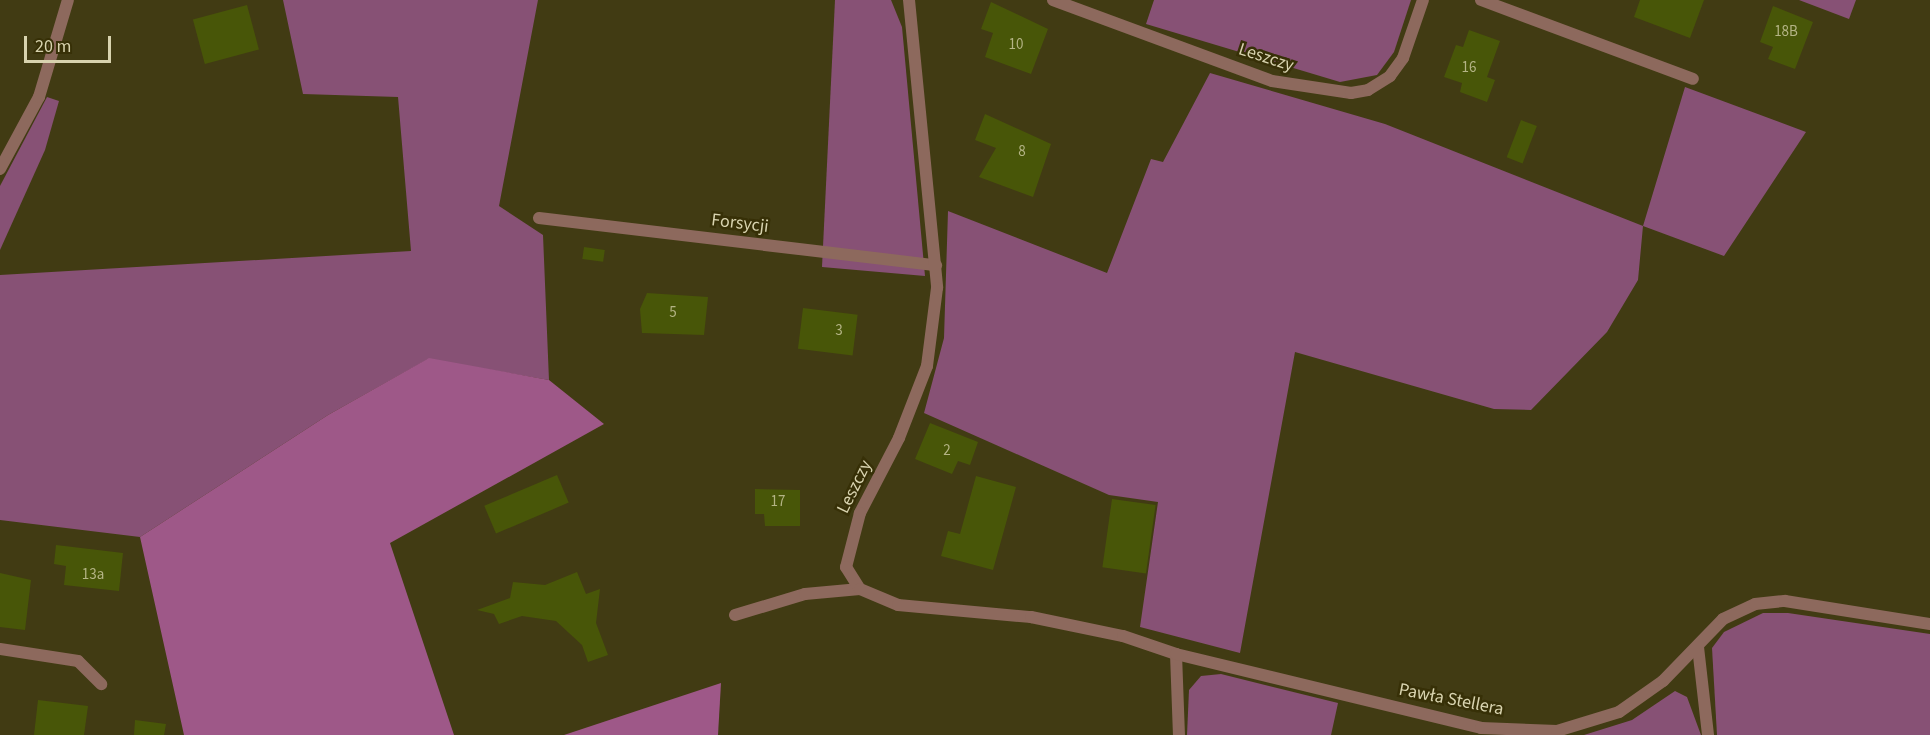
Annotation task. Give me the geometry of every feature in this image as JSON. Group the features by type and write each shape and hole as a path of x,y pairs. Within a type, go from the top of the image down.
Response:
{"street":[{"path":"0,169 39,97 68,0"},
{"name":"Leszczy","path":"860,589 846,567 848,548 927,366 936,265 909,0"},
{"name":"Leszczy","path":"1053,0 1272,81 1351,93 1368,90 1390,76 1403,58 1423,0"},
{"path":"1481,0 1693,79"},
{"name":"Forsycji","path":"539,218 936,265"},
{"path":"735,615 805,594 860,589 898,605 1031,617 1124,636 1176,654 1179,735"},
{"name":"Pawła Stellera","path":"1176,654 1481,728 1557,731 1619,712 1698,647 1723,619 1755,604 1785,601 1930,624"},
{"path":"1698,647 1708,735"},
{"path":"0,649 78,661 101,684"}],"shaded area":[{"path":"283,0 538,0 499,206 543,235 549,380 428,359 328,415 140,537 0,520 0,275 411,251 398,97 303,94"},
{"path":"835,0 891,0 902,27 925,276 822,267"},
{"path":"1154,0 1411,0 1394,52 1377,75 1340,82 1146,24"},
{"path":"1799,0 1856,0 1849,19"},
{"path":"1210,73 1385,124 1643,226 1638,280 1607,332 1531,410 1494,409 1295,352 1240,653 1140,627 1158,502 1109,495 924,413 944,338 948,211 1107,273 1151,159 1163,162"},
{"path":"1685,87 1806,132 1724,256 1643,226"},
{"path":"47,97 59,101 45,150 0,250 0,186"},
{"path":"429,358 549,380 604,424 390,543 454,735 184,735 140,537 328,415"},
{"path":"1763,613 1788,613 1930,634 1930,735 1717,735 1712,648 1724,632"},
{"path":"1221,674 1338,703 1331,735 1187,735 1189,690 1201,676"},
{"path":"721,683 718,735 564,735"},
{"path":"1675,691 1687,697 1701,735 1584,735 1632,720"}],"building":[{"path":"1640,0 1704,0 1690,38 1634,17"},
{"path":"991,2 1048,29 1031,74 985,57 993,33 981,29"},
{"path":"247,5 259,49 205,64 193,19"},
{"path":"1773,6 1813,22 1795,69 1768,59 1773,47 1760,42"},
{"path":"1469,30 1500,41 1487,77 1495,80 1487,102 1460,92 1462,83 1444,77 1456,45 1463,47"},
{"path":"985,114 1051,144 1033,197 979,177 996,148 975,140"},
{"path":"1521,120 1537,126 1523,163 1507,157"},
{"path":"584,247 605,250 603,262 582,259"},
{"path":"647,293 708,297 704,335 642,333 640,309"},
{"path":"803,308 858,315 853,355 798,349"},
{"path":"930,423 978,442 970,465 958,461 952,474 915,459"},
{"path":"557,475 569,503 496,533 484,506"},
{"path":"976,476 1016,487 993,570 941,556 948,531 960,534"},
{"path":"755,489 800,490 800,526 765,526 764,514 755,514"},
{"path":"1112,499 1156,505 1146,573 1102,567"},
{"path":"56,545 123,553 119,591 64,585 66,566 54,564"},
{"path":"577,572 586,594 600,589 596,623 608,655 588,662 582,645 556,621 522,616 499,624 494,614 477,610 510,598 513,582 545,585"},
{"path":"0,573 31,580 25,630 0,627"},
{"path":"38,700 88,706 84,735 34,735"},
{"path":"135,720 166,724 164,735 134,735"}]}
